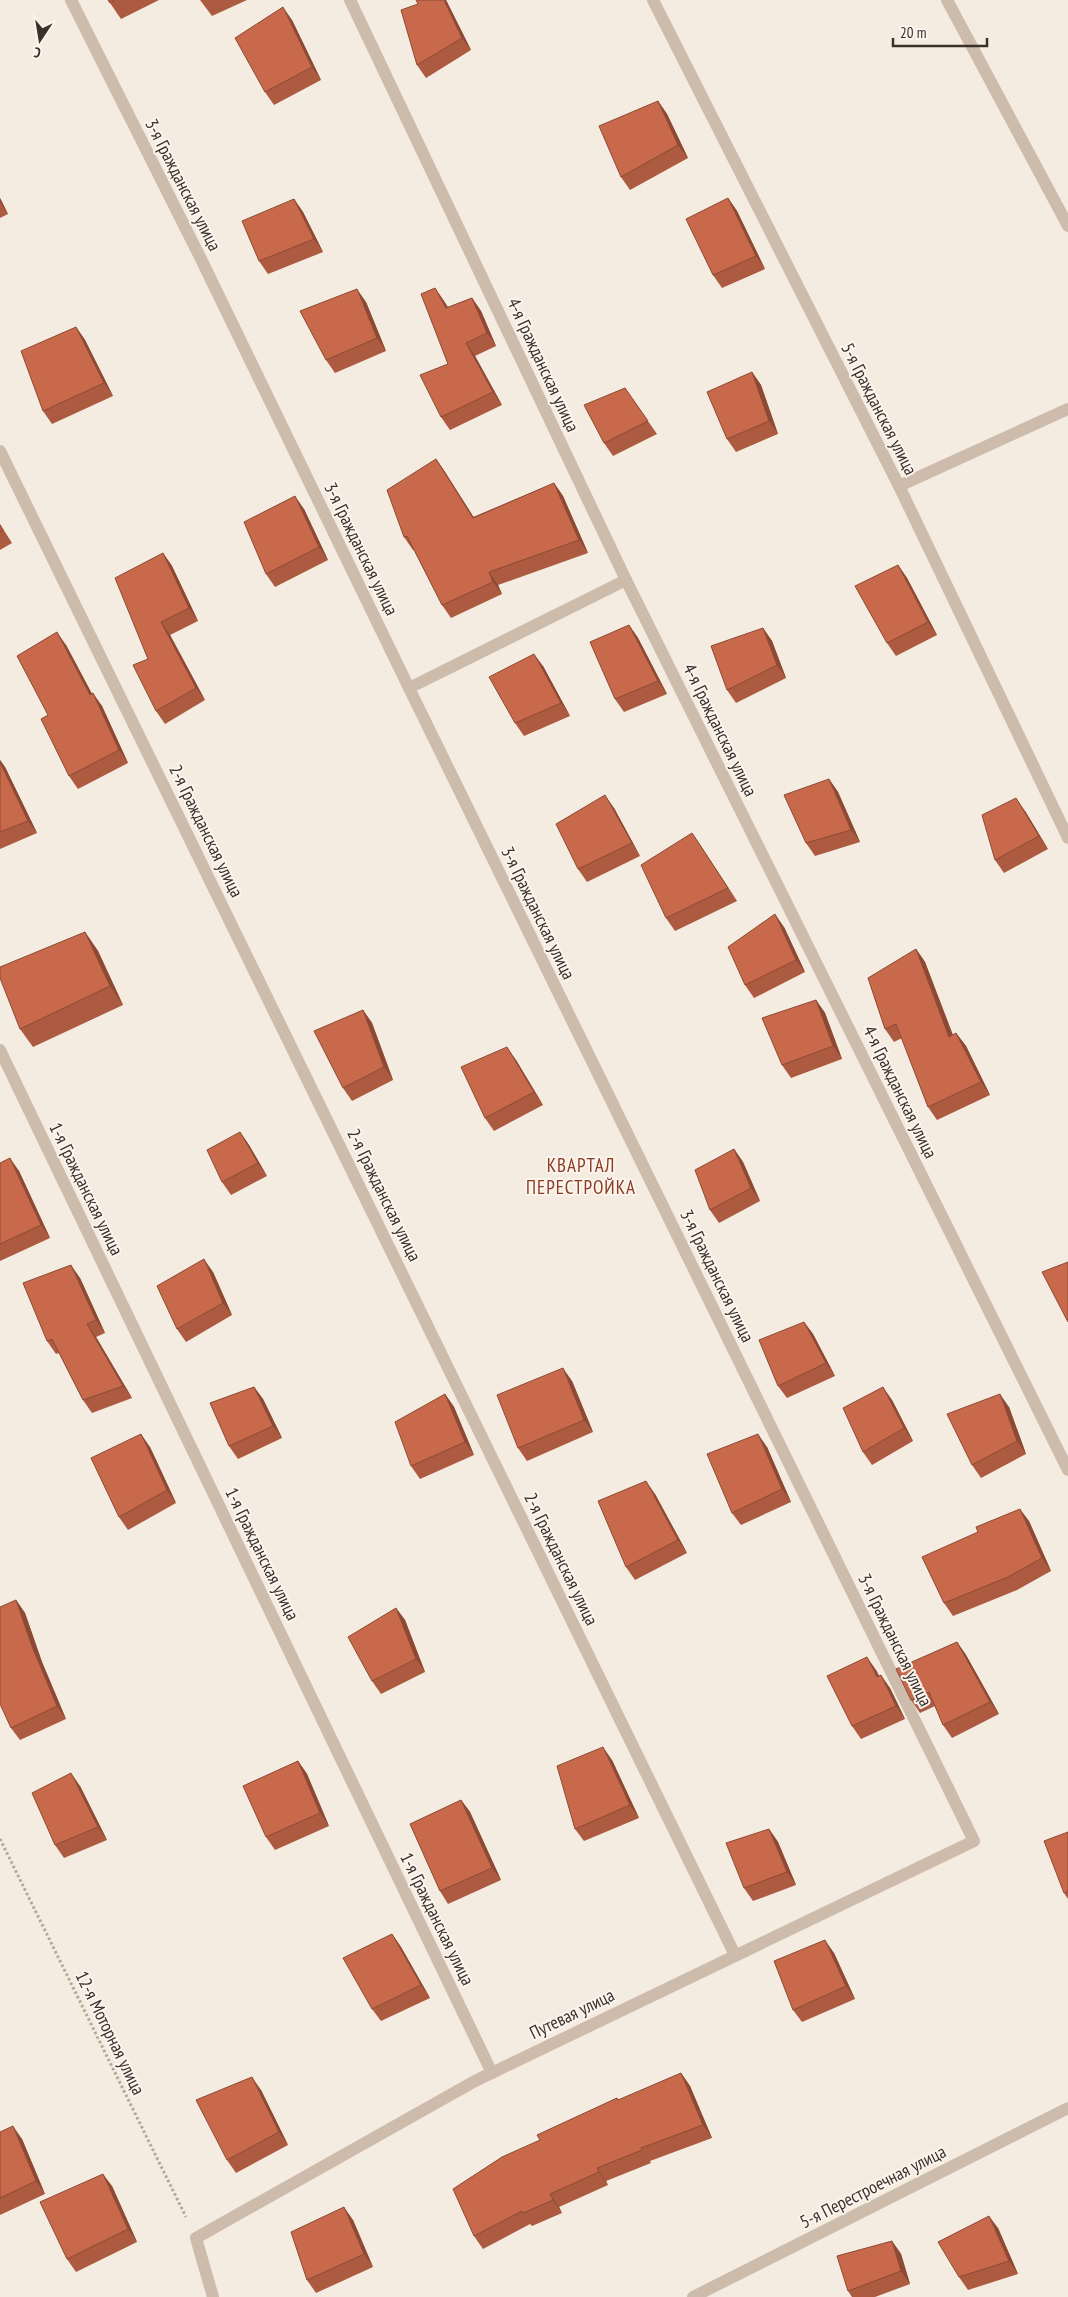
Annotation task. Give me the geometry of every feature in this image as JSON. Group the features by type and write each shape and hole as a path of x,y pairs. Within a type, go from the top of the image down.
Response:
{"street":[{"name":"3-я Гражданская улица","path":"71,0 202,261 408,688 974,1841"},
{"name":"4-я Гражданская улица","path":"350,0 626,580 1068,1470"},
{"name":"5-я Гражданская улица","path":"653,0 899,486 1068,838"},
{"path":"947,0 1068,226"},
{"path":"899,486 1068,409"},
{"name":"2-я Гражданская улица","path":"0,451 734,1955"},
{"path":"408,688 626,580"},
{"name":"1-я Гражданская улица","path":"0,1050 492,2073"},
{"name":"Путевая улица","path":"196,2238 492,2073 974,1841"},
{"name":"5-я Перестроечная улица","path":"693,2297 1068,2108"},
{"path":"196,2238 213,2297"}],"path":[{"name":"12-я Моторная улица","path":"0,1839 196,2238"}],"building":[{"path":"416,0 444,0 462,38 417,65 401,10 418,4"},
{"path":"283,7 312,67 265,92 235,38"},
{"path":"658,101 678,145 621,177 599,126"},
{"path":"728,198 756,256 713,275 686,219"},
{"path":"294,199 314,239 259,261 242,221"},
{"path":"435,288 446,308 472,298 487,333 466,343 493,392 441,417 420,375 448,364 421,294"},
{"path":"357,289 377,338 326,360 300,311"},
{"path":"76,327 104,383 43,411 21,351"},
{"path":"752,372 769,421 727,439 707,392"},
{"path":"625,388 648,421 604,443 584,405"},
{"path":"436,459 473,518 554,483 579,540 489,572 493,582 442,605 407,536 404,537 387,490"},
{"path":"295,496 319,547 266,574 244,522"},
{"path":"163,553 189,608 161,622 196,688 156,711 133,665 148,659 115,578"},
{"path":"898,565 928,622 887,643 855,586"},
{"path":"629,625 658,681 615,699 590,642"},
{"path":"763,628 777,665 727,690 711,646"},
{"path":"57,632 90,695 93,693 119,750 69,776 41,719 48,715 17,656"},
{"path":"534,654 561,703 515,723 489,677"},
{"path":"0,762 28,821 0,832"},
{"path":"829,779 851,830 806,843 784,795"},
{"path":"605,795 632,843 578,869 556,824"},
{"path":"1016,798 1039,836 995,860 982,815"},
{"path":"692,833 728,888 666,918 641,865"},
{"path":"775,914 796,960 745,985 728,947"},
{"path":"85,932 110,986 20,1029 0,978 0,967"},
{"path":"916,949 949,1037 956,1033 981,1082 928,1107 896,1024 885,1029 868,978"},
{"path":"816,1000 833,1046 782,1065 762,1018"},
{"path":"363,1010 384,1067 343,1088 314,1031"},
{"path":"507,1047 534,1092 485,1118 461,1067"},
{"path":"240,1132 258,1163 222,1182 207,1150"},
{"path":"734,1149 751,1188 710,1210 695,1170"},
{"path":"10,1158 41,1225 0,1244 0,1163"},
{"path":"204,1259 223,1303 177,1329 157,1286"},
{"path":"1068,1262 1068,1322 1042,1272"},
{"path":"71,1265 96,1320 87,1324 123,1386 83,1400 52,1339 47,1341 23,1283"},
{"path":"804,1322 826,1363 778,1386 759,1340"},
{"path":"563,1368 584,1420 518,1448 497,1395"},
{"path":"254,1387 273,1426 229,1446 210,1403"},
{"path":"883,1387 904,1428 863,1452 843,1408"},
{"path":"445,1394 465,1442 411,1466 395,1422"},
{"path":"1000,1394 1017,1441 972,1465 947,1414"},
{"path":"141,1434 167,1490 119,1517 91,1458"},
{"path":"758,1434 782,1489 732,1513 707,1454"},
{"path":"646,1481 678,1540 626,1567 598,1501"},
{"path":"1020,1509 1042,1558 1008,1577 944,1603 922,1557 978,1532 976,1527"},
{"path":"16,1600 33,1649 57,1706 11,1728 0,1704 0,1607"},
{"path":"396,1608 416,1659 372,1681 348,1637"},
{"path":"957,1642 990,1702 943,1725 929,1692 911,1700 896,1669"},
{"path":"867,1657 877,1677 881,1675 896,1706 852,1726 827,1676"},
{"path":"603,1747 630,1805 575,1829 557,1766"},
{"path":"298,1761 320,1813 266,1837 243,1786"},
{"path":"71,1773 98,1827 55,1845 32,1793"},
{"path":"461,1800 492,1868 440,1891 410,1824"},
{"path":"769,1829 787,1872 744,1888 726,1843"},
{"path":"1068,1832 1068,1891 1064,1893 1044,1841"},
{"path":"392,1934 421,1985 372,2009 343,1958"},
{"path":"825,1940 846,1986 793,2010 774,1961"},
{"path":"681,2073 703,2125 641,2148 642,2150 597,2168 599,2172 550,2194 553,2200 523,2213 522,2211 474,2236 453,2189 502,2157 540,2140 537,2135 617,2098 618,2100"},
{"path":"252,2077 279,2132 227,2160 196,2100"},
{"path":"13,2126 36,2181 0,2198 0,2132"},
{"path":"103,2174 128,2229 67,2259 40,2202"},
{"path":"344,2207 364,2254 307,2280 291,2232"},
{"path":"989,2216 1009,2261 959,2277 938,2242"},
{"path":"892,2241 901,2271 848,2291 837,2256"}],"district":[{"name":"КВАРТАЛ ПЕРЕСТРОЙКА","path":"581,1176"}]}
